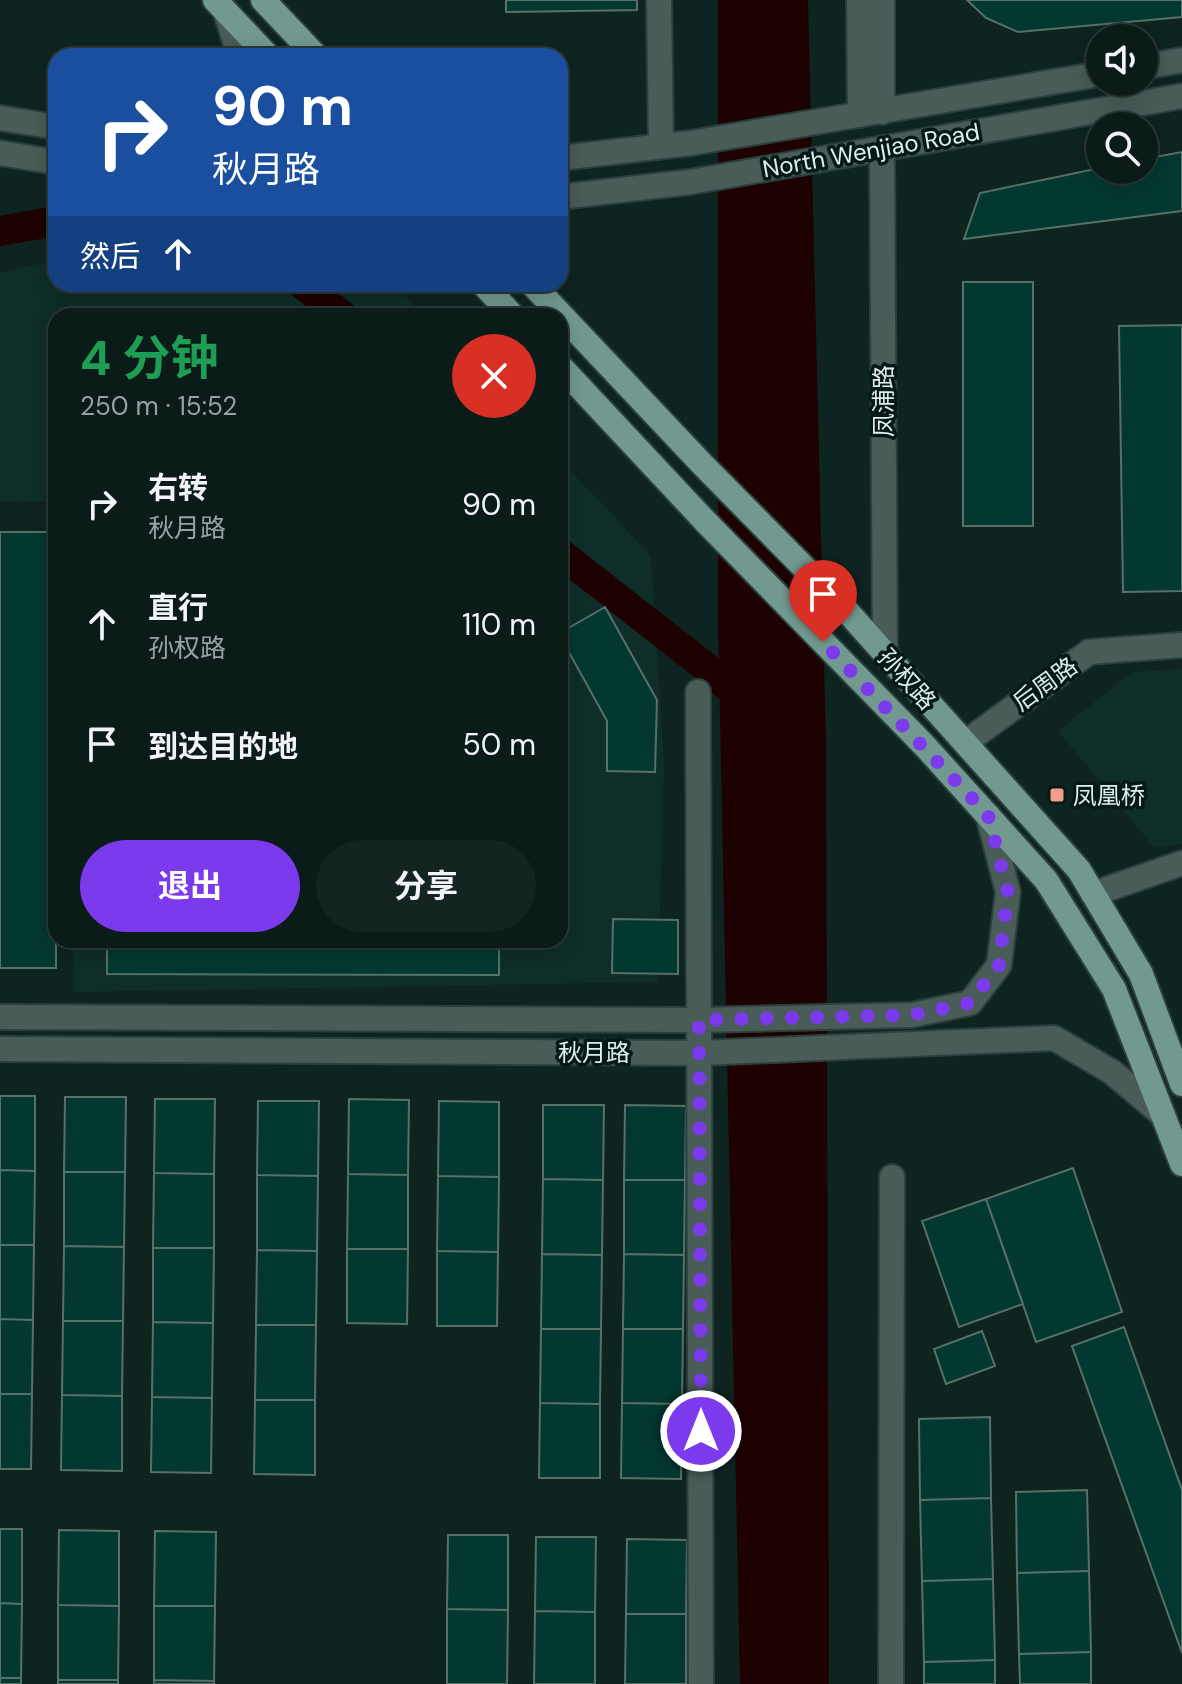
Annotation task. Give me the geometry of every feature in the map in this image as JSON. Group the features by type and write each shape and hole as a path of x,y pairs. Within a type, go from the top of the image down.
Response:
{"main road":[{"path":"263,0 308,48"},
{"path":"220,5 260,48"},
{"path":"490,292 506,308"},
{"name":"孙权路","path":"540,292 555,308"},
{"name":"孙权路","path":"568,322 845,609 1079,870 1141,974 1182,1084"},
{"name":"孙权路","path":"568,375 988,815 1046,880 1114,989 1182,1164"}],"street":[{"path":"659,0 661,146"},
{"path":"859,0 871,113"},
{"path":"871,113 882,0"},
{"path":"220,5 236,48"},
{"path":"1158,64 1182,60"},
{"name":"North Wenjiao Road","path":"568,157 691,143 1086,76"},
{"name":"North Wenjiao Road","path":"568,196 690,182 1182,96"},
{"path":"0,118 48,126"},
{"name":"凤浦路","path":"882,148 885,654"},
{"path":"0,153 48,161"},
{"name":"后周路","path":"965,743 1089,652 1182,645"},
{"path":"698,692 701,1684"},
{"name":"秋月路","path":"0,1017 700,1020 908,1015 970,1003 999,965 1008,892 988,815"},
{"path":"1093,894 1182,863"},
{"name":"秋月路","path":"0,1049 700,1053 1054,1038 1112,1072 1163,1115"},
{"path":"891,1684 892,1177"}],"shaded area":[{"path":"718,0 808,0 826,746 829,1684 740,1684 718,621"},
{"path":"48,262 48,292 402,292 416,308 48,308 48,502 0,501 0,273"},
{"path":"568,468 651,556 664,763 658,982 74,992 73,948 568,948"},
{"path":"1182,669 1182,844 1154,847 1058,731 1132,672"}],"building":[{"path":"506,0 637,0 637,10 506,12"},
{"path":"967,0 1182,0 1182,17 1018,32 986,18"},
{"path":"1182,152 1182,211 964,239 980,193 1086,171 1086,184 1158,184 1158,156"},
{"path":"963,282 1033,282 1033,526 963,526"},
{"path":"1182,325 1182,591 1123,592 1119,326"},
{"path":"0,532 48,532 48,948 56,948 56,968 0,968"},
{"path":"605,607 657,700 655,772 607,771 607,721 568,650 568,628"},
{"path":"613,919 678,920 678,974 612,973"},
{"path":"107,948 499,948 499,975 107,974"},
{"path":"0,1096 35,1096 35,1171 0,1170"},
{"path":"65,1097 126,1097 125,1172 64,1172"},
{"path":"155,1099 215,1099 214,1174 154,1173"},
{"path":"349,1099 409,1100 408,1175 348,1174"},
{"path":"258,1101 319,1101 318,1176 257,1175"},
{"path":"439,1101 499,1102 499,1177 438,1176"},
{"path":"543,1105 604,1105 603,1180 543,1179"},
{"path":"625,1105 686,1106 685,1180 624,1180"},
{"path":"1073,1168 1122,1312 1036,1342 986,1199"},
{"path":"0,1170 35,1171 34,1245 0,1245"},
{"path":"64,1172 125,1172 124,1247 64,1246"},
{"path":"154,1173 214,1174 214,1248 153,1248"},
{"path":"348,1174 408,1175 408,1249 347,1249"},
{"path":"257,1175 318,1176 317,1251 257,1250"},
{"path":"438,1176 499,1177 498,1252 437,1251"},
{"path":"543,1179 603,1180 602,1255 542,1254"},
{"path":"624,1180 685,1180 684,1255 624,1254"},
{"path":"986,1199 1023,1304 959,1327 922,1221"},
{"path":"0,1245 34,1245 33,1320 0,1319"},
{"path":"64,1246 124,1247 123,1321 63,1321"},
{"path":"153,1248 214,1248 213,1323 153,1322"},
{"path":"347,1249 408,1249 407,1324 347,1323"},
{"path":"257,1250 317,1251 316,1325 256,1325"},
{"path":"437,1251 498,1252 497,1326 437,1326"},
{"path":"542,1254 602,1255 601,1329 541,1329"},
{"path":"624,1254 684,1255 683,1329 623,1329"},
{"path":"0,1319 33,1320 32,1394 0,1394"},
{"path":"63,1321 123,1321 122,1396 62,1395"},
{"path":"153,1322 213,1323 212,1398 152,1397"},
{"path":"256,1325 316,1325 315,1400 255,1400"},
{"path":"1124,1327 1182,1490 1182,1653 1072,1346"},
{"path":"541,1329 601,1329 600,1404 540,1403"},
{"path":"623,1329 683,1329 682,1404 622,1403"},
{"path":"982,1331 995,1366 946,1384 934,1349"},
{"path":"0,1394 32,1394 31,1469 0,1469"},
{"path":"62,1395 122,1396 122,1471 61,1470"},
{"path":"152,1397 212,1398 211,1473 151,1472"},
{"path":"255,1400 315,1400 315,1475 254,1474"},
{"path":"540,1403 600,1404 600,1478 539,1478"},
{"path":"622,1403 682,1404 681,1479 621,1478"},
{"path":"990,1417 991,1498 920,1500 919,1419"},
{"path":"1087,1490 1089,1571 1017,1573 1016,1492"},
{"path":"991,1498 993,1579 922,1581 920,1500"},
{"path":"0,1529 22,1529 22,1604 0,1603"},
{"path":"59,1530 119,1531 119,1606 58,1605"},
{"path":"155,1531 216,1532 215,1606 154,1606"},
{"path":"448,1535 508,1535 508,1610 447,1609"},
{"path":"536,1537 596,1537 595,1612 535,1611"},
{"path":"627,1539 687,1540 686,1614 626,1614"},
{"path":"1089,1571 1091,1652 1019,1654 1017,1573"},
{"path":"993,1579 995,1660 924,1662 922,1581"},
{"path":"0,1603 22,1604 21,1678 0,1678"},
{"path":"58,1605 119,1606 118,1680 58,1680"},
{"path":"154,1606 215,1606 214,1681 154,1680"},
{"path":"447,1609 508,1610 507,1684 447,1684"},
{"path":"535,1611 595,1612 595,1684 534,1684"},
{"path":"626,1614 686,1614 686,1684 625,1684"},
{"path":"1091,1652 1091,1684 1020,1684 1019,1654"},
{"path":"995,1660 995,1684 924,1684 924,1662"},
{"path":"0,1678 21,1678 21,1684 0,1684"},
{"path":"58,1680 118,1680 118,1684 58,1684"},
{"path":"154,1680 214,1681 214,1684 154,1684"}],"waterway":[{"path":"0,231 48,222"},
{"path":"312,292 333,308"},
{"path":"568,559 702,664 751,707"}],"place":[{"name":"凤凰桥","path":"1057,795"}],"route":[{"path":"701,1431 699,1020 912,1015 970,1003 999,965 1008,892 988,815 823,642"}]}
